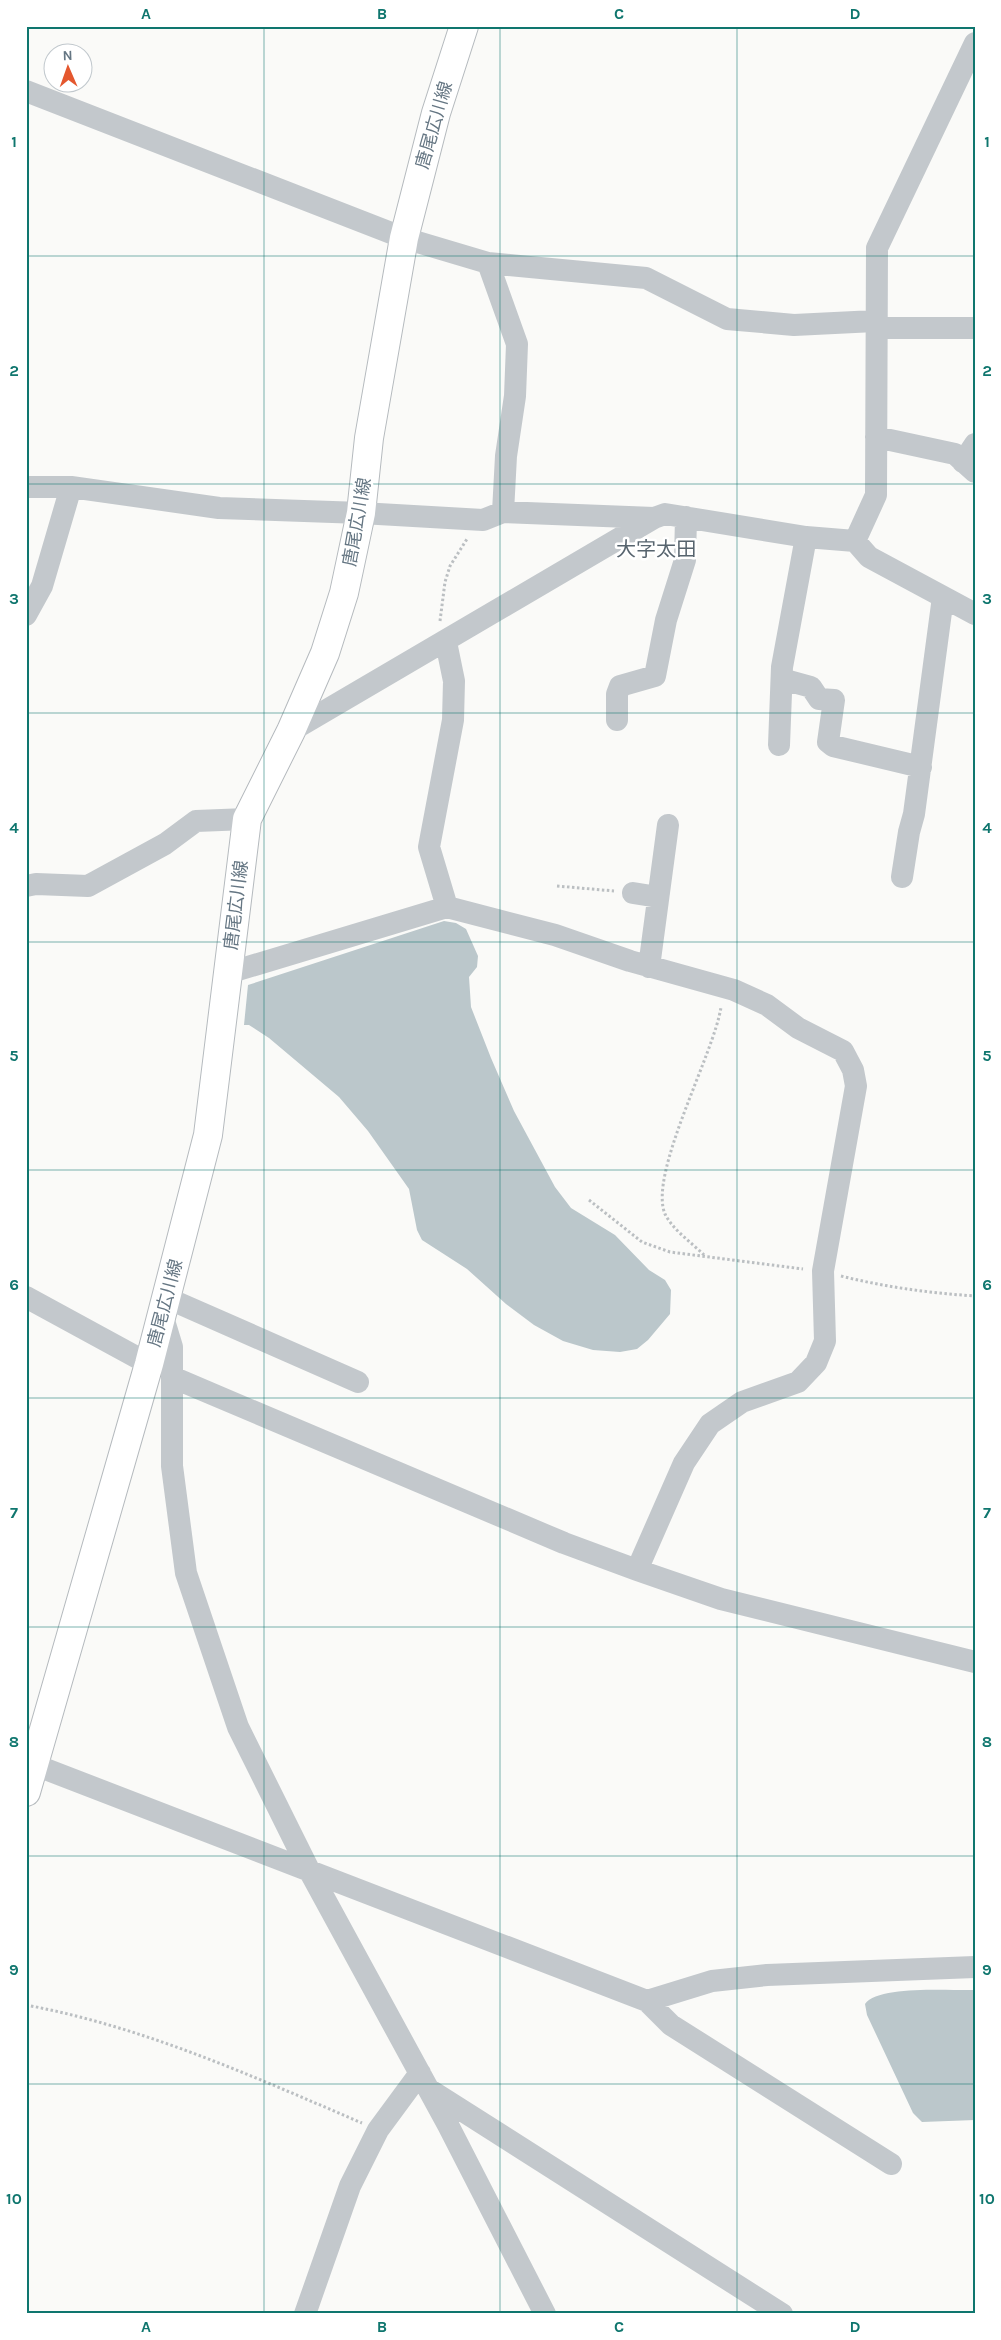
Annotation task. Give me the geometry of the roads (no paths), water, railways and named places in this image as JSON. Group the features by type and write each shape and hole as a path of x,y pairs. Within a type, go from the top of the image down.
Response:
{"main road":[{"name":"唐尾広川線","path":"26,1792 32,1761 149,1364 208,1135 247,819 292,731 328,644 344,593 361,513 369,438 404,238 436,113 464,26"}],"street":[{"path":"854,540 876,495 877,248 975,43"},
{"path":"26,91 404,238 488,263 646,278 727,319 794,325 975,328"},
{"path":"488,263 517,344 515,396 506,456 493,516"},
{"path":"876,437 971,459"},
{"path":"26,487 71,487 219,508 361,513 654,518"},
{"path":"26,615 42,586 71,487"},
{"path":"292,731 654,518 666,514 806,536 854,540 869,557 975,614"},
{"path":"617,720 617,694 620,686 655,676 666,620 685,560 686,517"},
{"path":"779,745 782,667 806,536"},
{"path":"902,877 921,767 943,597"},
{"path":"442,644 454,681 453,720 429,847 447,907"},
{"path":"782,679 811,687 819,698 834,700 828,742 833,746 921,767"},
{"path":"26,886 36,884 88,886 166,844 196,821 247,819"},
{"path":"649,967 668,825"},
{"path":"633,893 658,897"},
{"path":"228,973 447,907 555,935 649,967 725,987 767,1005 798,1028 843,1051 853,1070 856,1086 823,1271 825,1341 816,1363 798,1382 742,1402 710,1424 684,1463 637,1570"},
{"path":"26,1296 149,1364"},
{"path":"165,1306 172,1347 172,1466 186,1573 238,1728 310,1872 425,2081 545,2314"},
{"path":"165,1306 358,1382"},
{"path":"172,1377 564,1543 637,1570 721,1599 975,1662"},
{"path":"32,1761 310,1872 647,2001 671,2025 891,2164"},
{"path":"647,2001 712,1980 767,1975 975,1967"},
{"path":"305,2314 350,2186 378,2130 425,2081"},
{"path":"425,2081 782,2314"}],"district":[{"name":"大字太田","path":"656,549"}]}
